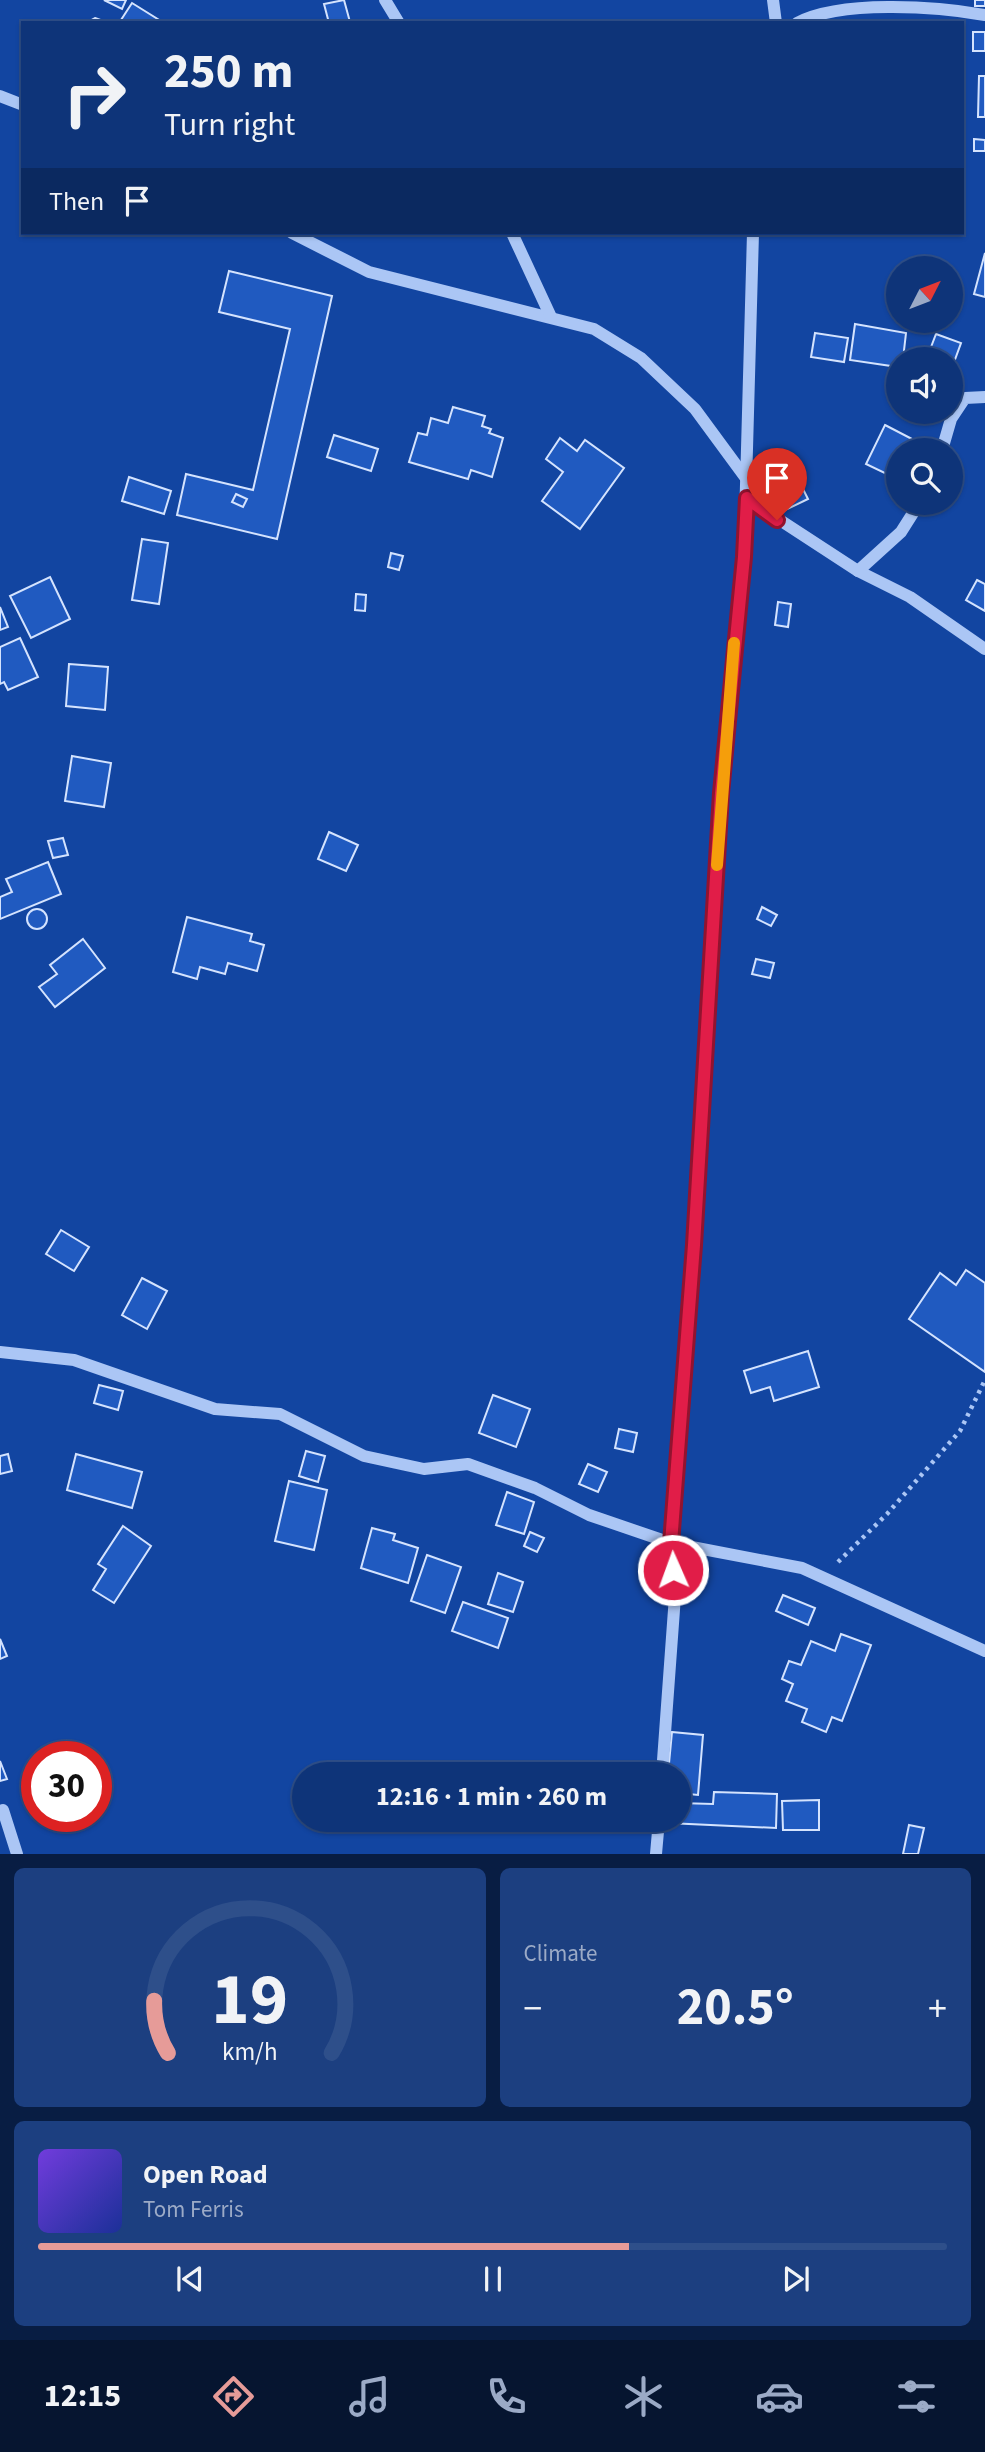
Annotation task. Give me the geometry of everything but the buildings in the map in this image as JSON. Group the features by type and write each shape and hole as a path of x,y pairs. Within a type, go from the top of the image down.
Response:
{"street":[{"path":"385,0 398,21"},
{"path":"773,0 776,21"},
{"path":"800,21 806,17 858,5 947,8 985,15"},
{"path":"0,96 21,104"},
{"path":"296,235 369,272 594,329 641,358 695,409 746,477"},
{"path":"513,235 551,317"},
{"path":"663,1762 675,1596 671,1543 694,1245 721,793 744,557 753,235"},
{"path":"945,438 951,419 965,398 985,397"},
{"path":"747,498 858,571 910,597 985,649"},
{"path":"858,571 901,531 911,515"},
{"path":"0,1352 74,1360 215,1409 280,1414 364,1456 424,1468 468,1464 535,1488 589,1515 671,1543 802,1568 985,1651"},
{"path":"3,1810 18,1853"},
{"path":"656,1853 658,1832"}],"path":[{"path":"823,1578 887,1514 960,1431 985,1380"}],"slow traffic":[{"path":"717,865 734,643"}],"route":[{"path":"673,1570 671,1543 694,1245 721,793 734,634 744,557 747,498 777,520"}]}
